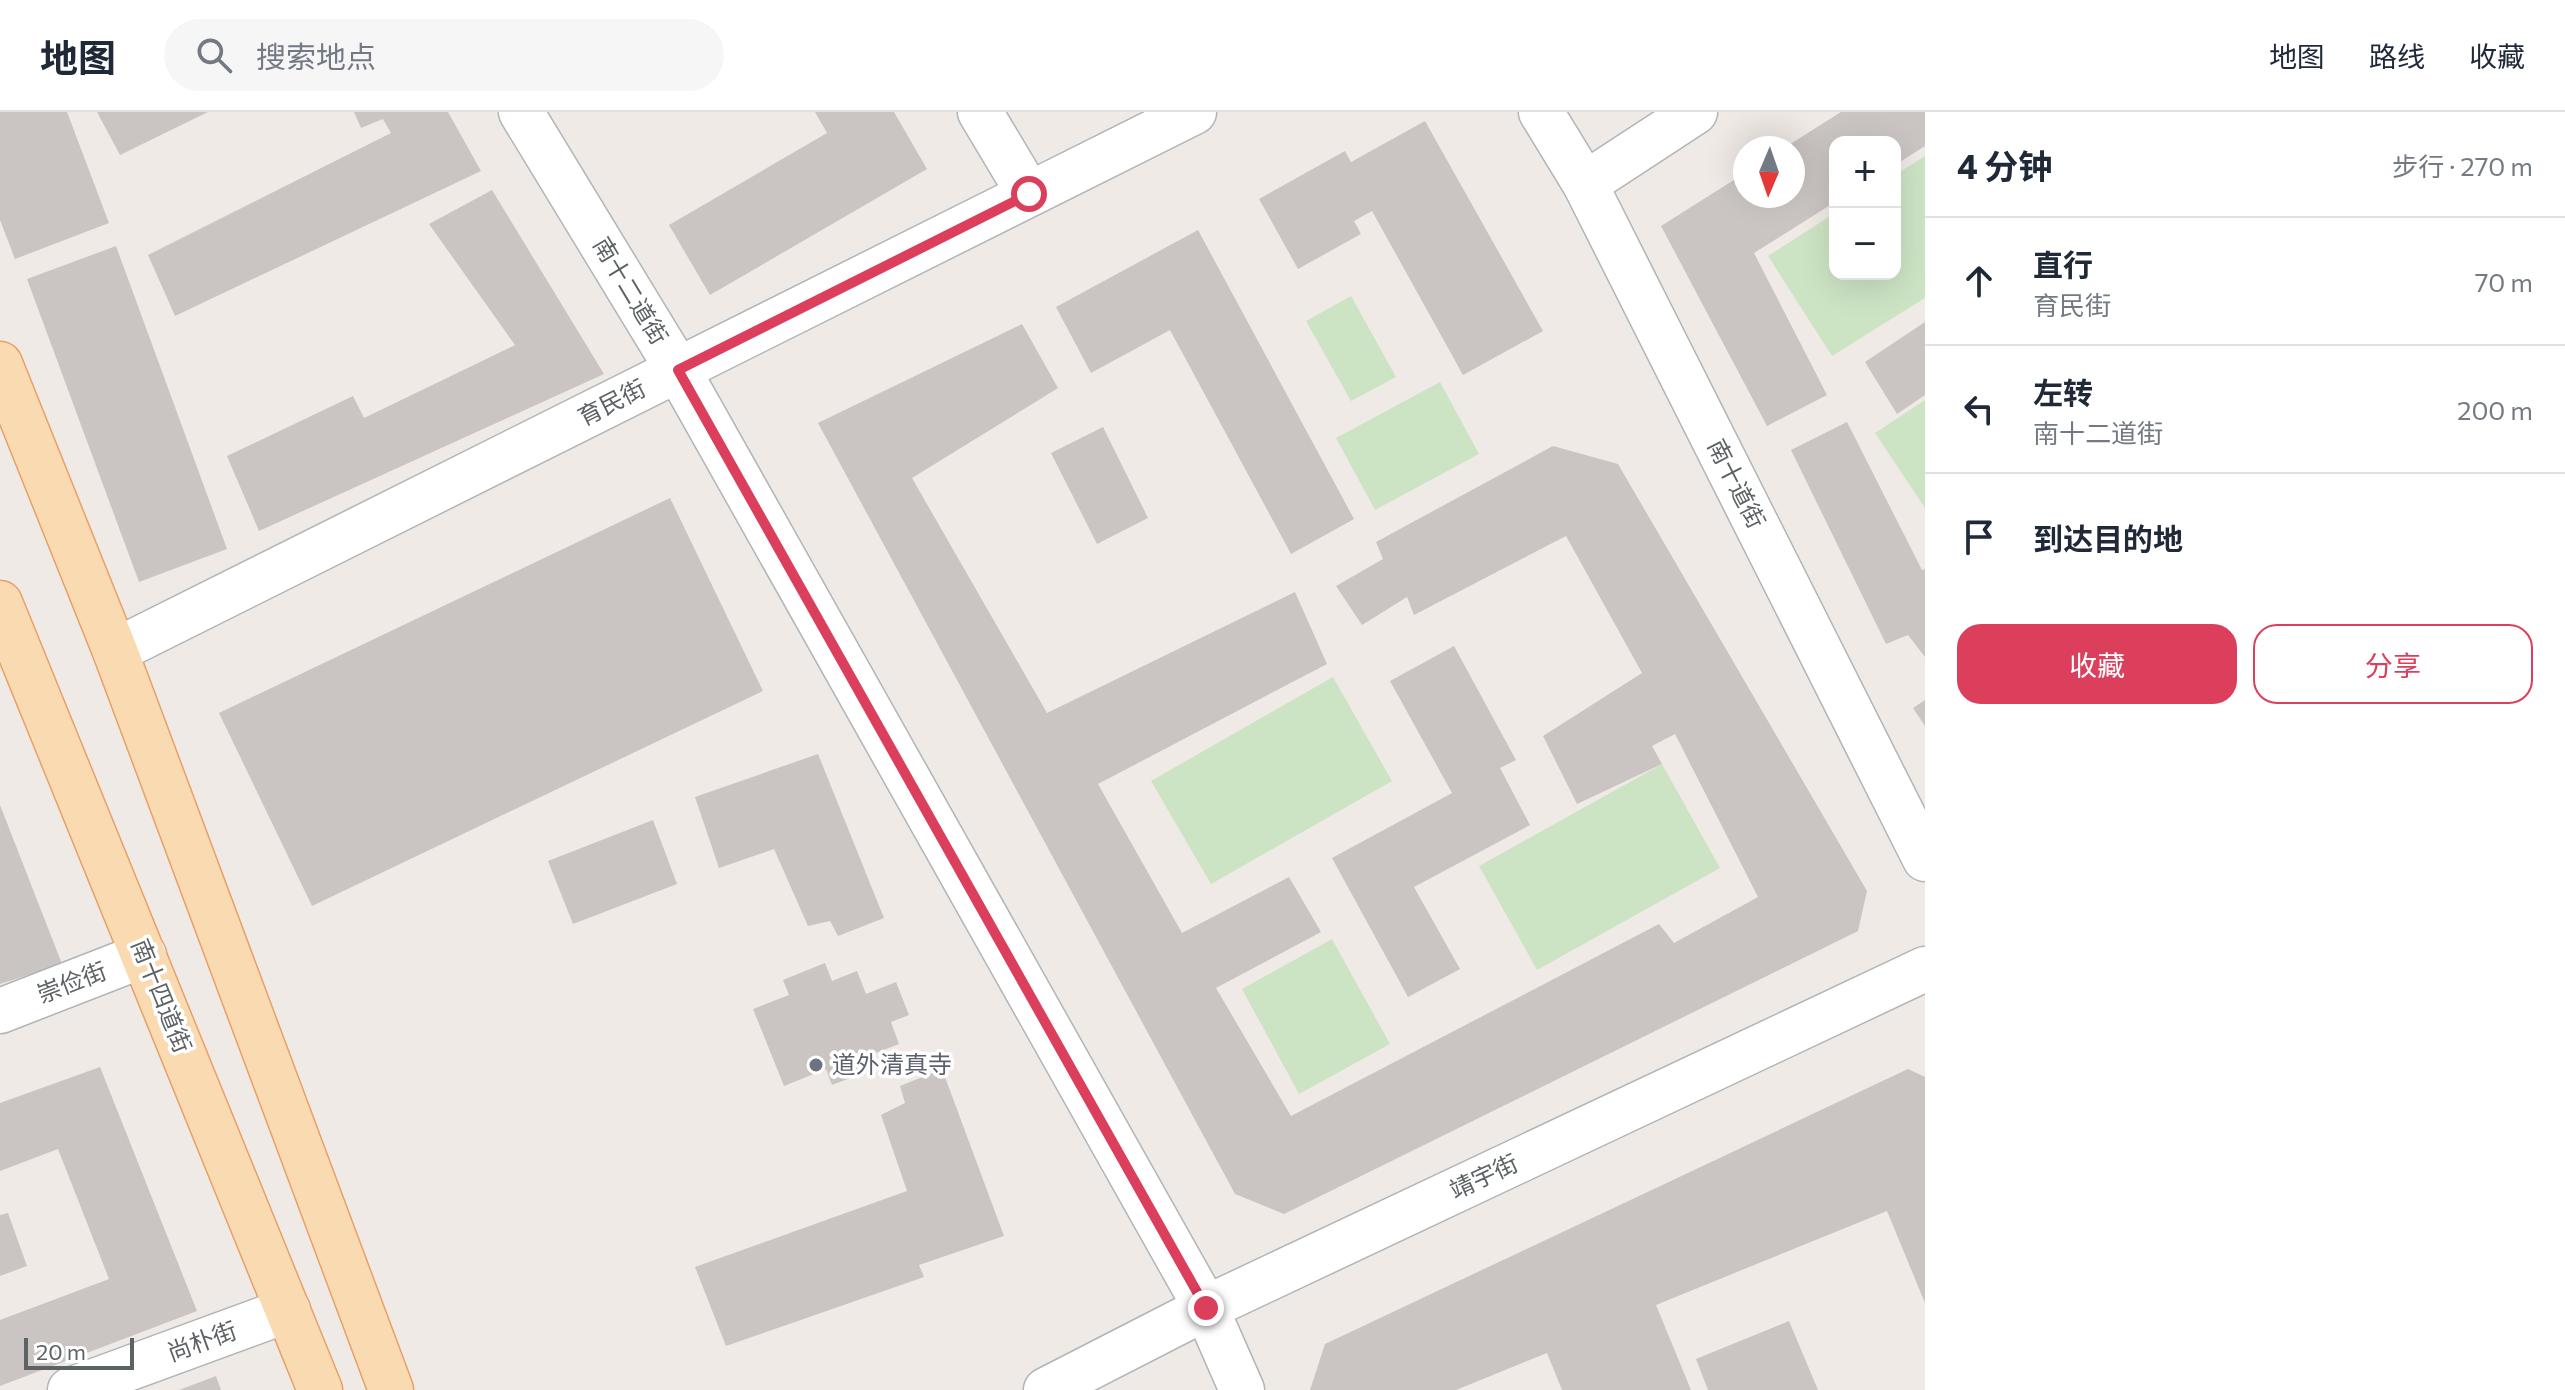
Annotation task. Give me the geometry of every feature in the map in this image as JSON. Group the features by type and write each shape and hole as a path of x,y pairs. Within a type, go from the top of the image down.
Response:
{"main road":[{"path":"0,364 115,651 391,1390"},
{"name":"南十四道街","path":"1,607 320,1390"}],"street":[{"name":"南十二道街","path":"521,112 678,370 1206,1308 1242,1390"},
{"path":"980,112 1029,194"},
{"name":"育民街","path":"115,651 1194,112"},
{"name":"南十道街","path":"1541,112 1585,184 1925,859"},
{"path":"1585,184 1695,112"},
{"name":"崇俭街","path":"0,1011 144,955"},
{"name":"靖宇街","path":"1046,1390 1206,1308 1925,969"},
{"name":"尚朴街","path":"70,1390 288,1310"}],"green space":[{"path":"1925,156 1925,298 1832,356 1768,256 1829,217 1829,280 1901,280 1901,171"},
{"path":"1351,296 1396,377 1351,401 1306,321"},
{"path":"1440,382 1479,454 1375,510 1336,438"},
{"path":"1925,400 1925,508 1875,433"},
{"path":"1333,677 1392,781 1211,884 1151,781"},
{"path":"1662,764 1720,868 1537,970 1479,866"},
{"path":"1332,939 1390,1044 1299,1094 1242,989"}],"building":[{"path":"0,112 67,112 109,223 15,259 0,220"},
{"path":"97,112 208,112 120,155"},
{"path":"354,112 448,112 481,171 175,316 148,255 391,133 383,119 361,128"},
{"path":"815,112 894,112 927,169 710,295 669,225 827,133"},
{"path":"1841,112 1925,112 1925,146 1901,161 1901,136 1829,136 1829,206 1754,253 1827,395 1767,426 1661,226 1733,181 1733,208 1805,208 1803,136"},
{"path":"1425,121 1543,331 1463,375 1372,211 1354,221 1361,234 1298,269 1259,199 1345,151 1351,162"},
{"path":"492,190 604,374 259,531 227,456 353,396 364,418 515,345 429,224"},
{"path":"1198,230 1354,519 1291,554 1170,330 1091,373 1056,307"},
{"path":"116,246 227,549 139,582 27,279"},
{"path":"1925,322 1925,395 1897,414 1865,362"},
{"path":"1022,324 1058,388 912,478 1047,713 1295,592 1327,664 1098,784 1182,933 1289,877 1321,932 1216,988 1291,1116 1659,924 1674,943 1758,897 1675,734 1652,746 1662,764 1577,804 1543,736 1642,673 1566,536 1414,615 1407,597 1362,625 1336,586 1383,559 1376,542 1553,446 1618,464 1867,891 1858,931 1284,1214 1235,1194 818,423"},
{"path":"1847,422 1922,570 1925,569 1925,657 1908,635 1886,644 1791,450"},
{"path":"1103,427 1148,518 1097,544 1051,453"},
{"path":"670,498 763,691 312,906 219,713"},
{"path":"1454,646 1516,760 1500,768 1530,825 1414,887 1460,969 1408,997 1332,858 1452,793 1390,681"},
{"path":"1925,700 1925,726 1913,708"},
{"path":"818,754 884,918 838,936 830,921 808,926 774,849 719,868 695,797"},
{"path":"0,805 62,964 0,984"},
{"path":"653,820 677,884 573,924 548,861"},
{"path":"825,963 832,981 857,971 866,994 896,982 909,1015 891,1022 899,1044 868,1056 874,1069 832,1085 826,1069 784,1086 753,1009 789,995 783,980"},
{"path":"100,1067 197,1311 0,1386 0,1320 109,1279 58,1149 0,1171 0,1103"},
{"path":"942,1069 1004,1236 919,1265 924,1277 726,1346 695,1267 907,1191 881,1115 905,1103 900,1086"},
{"path":"1908,1069 1925,1077 1925,1303 1887,1211 1656,1305 1691,1390 1562,1390 1547,1353 1456,1390 1310,1390 1325,1344"},
{"path":"8,1213 27,1266 0,1276 0,1215"},
{"path":"1789,1321 1818,1390 1708,1390 1696,1359"},
{"path":"216,1376 221,1390 179,1390"}],"place":[{"name":"道外清真寺","path":"816,1065"}],"route":[{"path":"1029,194 678,370 1206,1308"}]}
